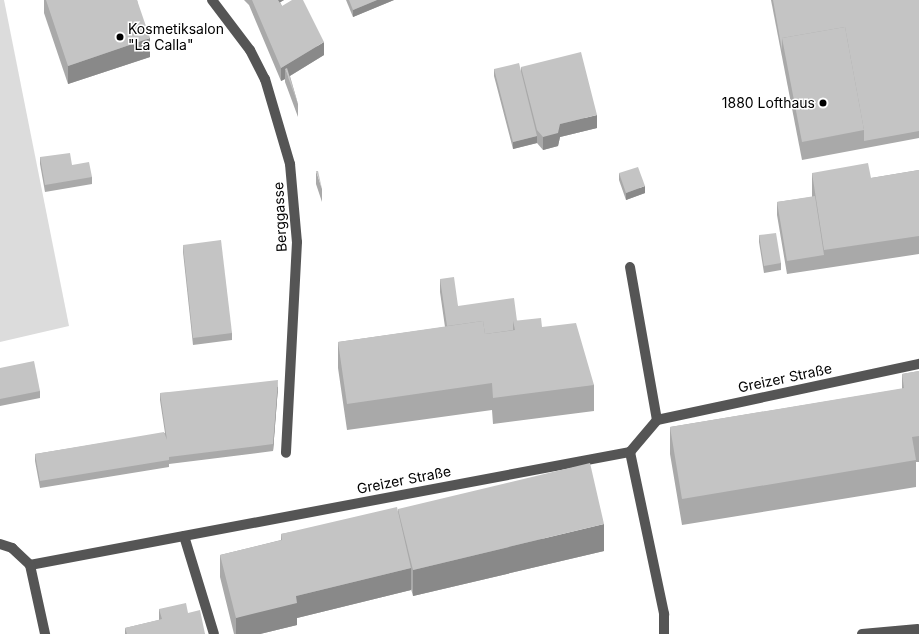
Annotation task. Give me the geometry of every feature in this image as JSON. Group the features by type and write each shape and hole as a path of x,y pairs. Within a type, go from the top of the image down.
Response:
{"street":[{"name":"Berggasse","path":"212,0 250,50 265,79 290,164 297,242 286,453"},
{"path":"630,267 657,420 630,452 664,614 664,634"},
{"name":"Greizer Straße","path":"657,420 919,364"},
{"name":"Greizer Straße","path":"30,565 630,452"},
{"path":"184,536 214,634"},
{"path":"0,544 12,548 30,565 45,634"},
{"path":"862,634 918,629"}],"shaded area":[{"path":"0,0 4,0 69,326 0,342"}],"building":[{"path":"46,0 137,0 150,38 68,66"},
{"path":"252,0 278,0 282,6 292,0 303,0 324,42 281,68"},
{"path":"349,0 377,0 353,10"},
{"path":"773,0 919,0 919,131 864,141 864,130 845,27 782,38 782,50"},
{"name":"1880 Lofthaus","path":"845,27 864,130 802,142 782,38"},
{"path":"581,52 597,115 560,124 558,133 543,137 537,130 521,67"},
{"path":"519,63 537,136 513,142 494,69"},
{"path":"287,68 298,104 285,69"},
{"path":"70,153 72,165 89,162 92,177 45,185 40,157"},
{"path":"868,163 871,178 919,170 919,236 824,250 812,173"},
{"path":"638,167 645,186 626,193 619,173"},
{"path":"316,171 318,171 322,189"},
{"path":"815,196 824,255 787,261 777,202"},
{"path":"776,233 781,263 764,266 759,235"},
{"path":"221,240 232,333 193,338 183,245"},
{"path":"454,277 458,306 514,298 517,321 513,321 513,330 485,334 483,321 447,326 440,279"},
{"path":"541,318 542,327 576,323 594,385 493,398 492,383 347,404 338,342 483,321 485,334 515,330 513,321"},
{"path":"34,361 40,391 0,399 0,368"},
{"path":"919,371 919,436 912,437 916,460 682,499 670,427 904,388 902,374"},
{"path":"278,380 273,444 169,457 169,460 40,481 35,454 164,432 167,440 160,393"},
{"path":"590,463 604,524 413,570 398,509"},
{"path":"397,507 411,568 296,596 297,603 236,618 220,555 282,540 281,534"},
{"path":"186,603 188,613 200,610 205,634 127,634 125,628 162,619 159,609"}],"place":[{"name":"Kosmetiksalon \"La Calla\"","path":"120,37"},
{"name":"1880 Lofthaus","path":"823,103"}]}
